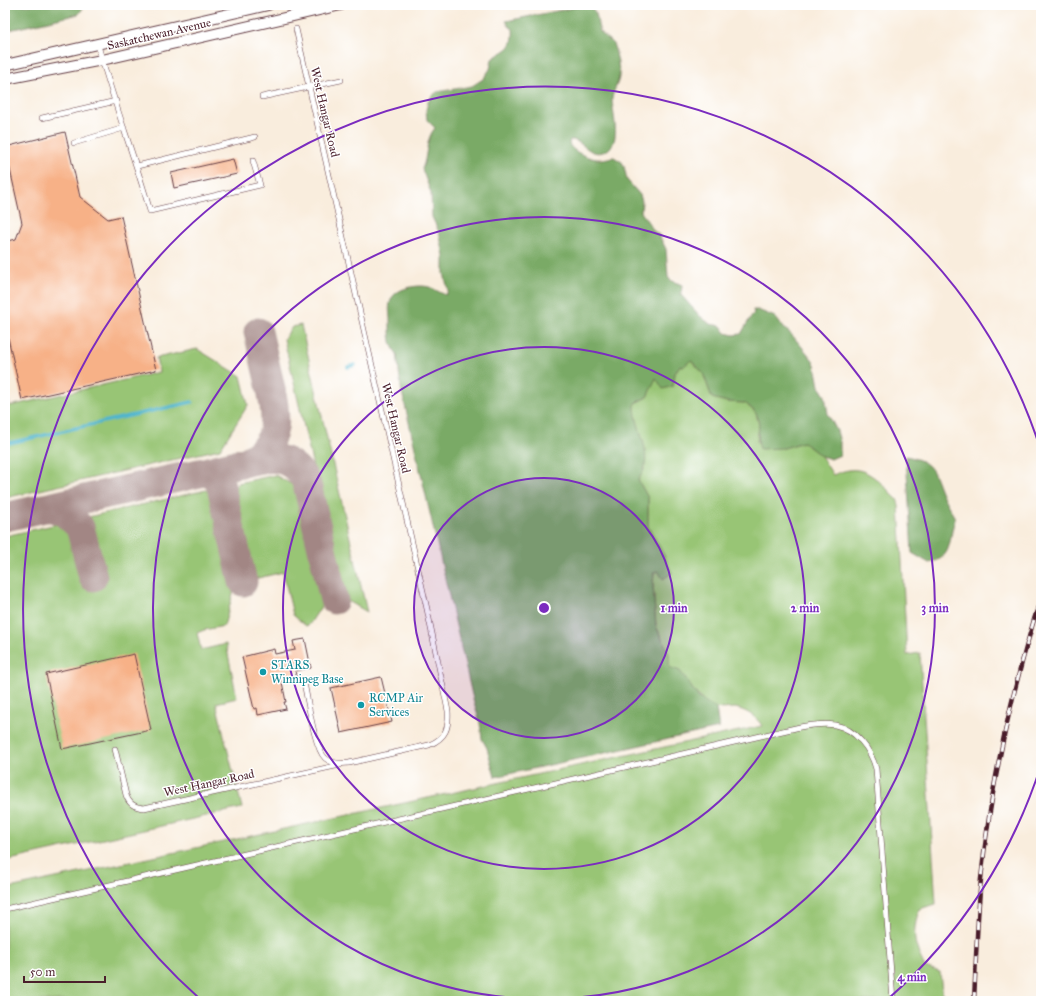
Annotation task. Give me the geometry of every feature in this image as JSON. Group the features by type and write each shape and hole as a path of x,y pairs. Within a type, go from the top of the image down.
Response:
{"street":[{"name":"Saskatchewan Avenue","path":"5,65 268,5"},
{"name":"Saskatchewan Avenue","path":"5,79 102,60 341,5"}],"lane":[{"name":"West Hangar Road","path":"115,749 128,802 135,807 144,808 429,745 437,742 443,736 446,729 448,711 427,609 296,29"},
{"path":"98,45 150,211 260,185 254,161"},
{"path":"262,97 341,80"},
{"path":"42,118 116,101"},
{"path":"74,143 124,128"},
{"path":"137,166 255,136"},
{"name":"West Hangar Road","path":"304,683 312,723 321,752 329,760 342,764 349,763"},
{"path":"5,909 792,729 824,724 836,725 852,733 866,746 873,758 876,769 893,1001"}],"green space":[{"path":"5,5 85,5 79,14 5,31"},
{"path":"587,5 596,14 600,31 613,44 616,55 619,77 612,100 615,122 615,137 613,144 609,149 598,153 591,151 573,140 570,140 569,143 574,149 587,157 603,159 614,157 622,162 627,180 640,195 642,201 641,212 654,231 659,235 666,249 668,277 670,280 682,285 681,295 700,316 710,324 721,326 726,333 733,335 741,334 754,314 753,310 758,310 775,317 792,335 812,359 815,365 819,386 825,396 828,414 837,431 840,442 840,455 831,459 821,456 803,442 784,448 760,449 758,440 759,425 757,416 753,409 745,403 727,402 712,398 703,373 691,360 683,367 680,365 675,373 673,386 663,389 656,378 647,397 635,403 635,412 644,445 646,461 644,469 638,480 648,498 648,526 672,573 663,579 658,571 654,572 653,585 656,626 669,654 669,667 680,671 699,698 716,708 719,728 495,777 487,748 482,739 480,723 472,695 401,388 397,354 390,338 389,310 393,296 397,292 407,288 424,286 446,295 448,290 444,273 444,256 439,232 432,217 431,193 422,169 428,142 435,128 427,120 426,110 428,102 437,92 472,86 483,79 490,69 492,59 511,45 513,29 506,21"},
{"path":"301,325 367,612 343,598 284,339 292,327"},
{"path":"197,349 241,376 248,405 220,449 5,498 6,391 10,406 159,372 156,358"},
{"path":"691,360 703,373 712,398 727,402 745,403 756,413 759,425 757,442 784,448 803,442 821,456 833,475 849,470 862,471 874,477 897,499 899,505 907,655 920,653 936,904 919,909 915,926 915,939 918,951 925,967 940,972 943,1001 5,1001 5,889 762,726 747,712 735,708 716,708 704,701 692,690 669,667 669,654 656,626 653,585 654,571 658,571 655,538 648,526 648,498 638,480 644,469 643,440 634,414 635,403 647,397 656,377 673,386 675,373 680,365"},
{"path":"906,456 916,458 928,465 932,470 943,496 955,518 950,543 944,556 929,563 912,553"},
{"path":"275,475 298,488 324,602 309,625 306,626 293,615 283,572 250,580 231,494 238,483"},
{"path":"206,490 216,497 236,583 224,626 197,633 201,650 226,644 237,698 216,703 242,808 5,861 5,536"}],"building":[{"path":"65,132 80,197 108,219 121,216 156,370 22,400 5,324 5,242 16,239 22,223 5,147"},
{"path":"233,159 237,174 174,188 171,173"},
{"name":"STARS Winnipeg Base","path":"305,639 311,668 295,671 297,679 282,682 286,709 258,715 257,708 254,709 242,657 274,649 275,654 295,650 293,641"},
{"path":"134,654 151,730 62,749 46,674"},
{"name":"RCMP Air Services","path":"381,677 392,722 341,733 331,688"}],"waterway":[{"path":"348,367 355,365"},
{"path":"5,444 192,402"}],"taxiway":[{"path":"243,463 256,456 265,448 271,438 274,428 274,406 258,332"},
{"path":"243,582 220,482 211,473 204,472 262,459 278,459 283,460 296,468 307,484 334,600"},
{"path":"5,517 204,472"},
{"path":"46,508 53,508 65,513 80,527 93,577"}],"railway":[{"path":"974,1001 981,879 985,843 1004,737 1021,667 1041,597"}],"place":[{"name":"STARS Winnipeg Base","path":"263,672"},
{"name":"RCMP Air Services","path":"361,705"}]}
